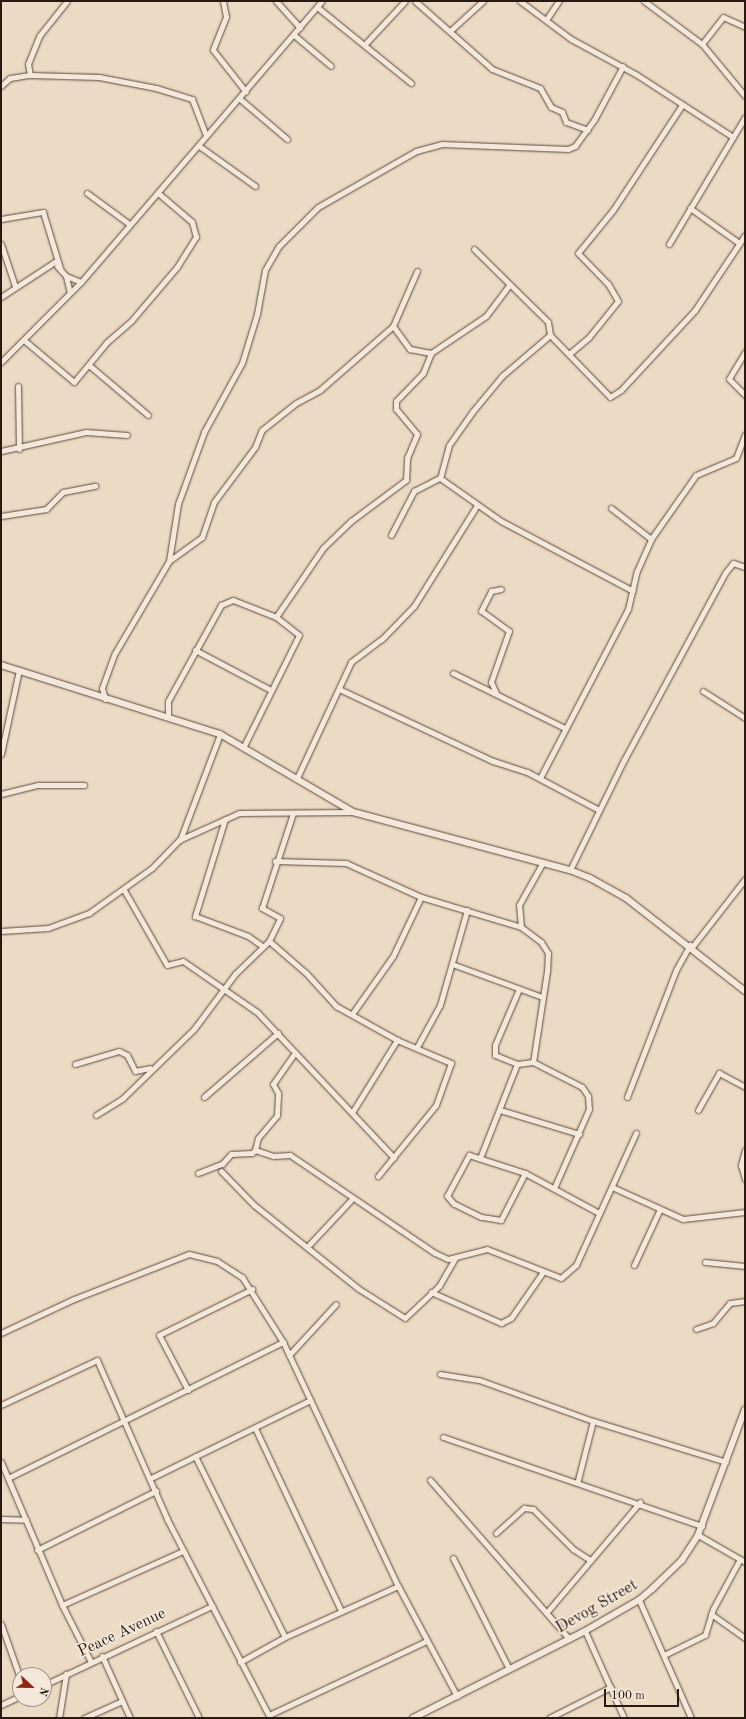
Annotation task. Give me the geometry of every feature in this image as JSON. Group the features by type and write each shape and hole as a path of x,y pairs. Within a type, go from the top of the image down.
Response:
{"street":[{"path":"30,75 28,64 40,35 67,1"},
{"path":"223,1 226,17 213,50 246,92"},
{"path":"276,1 300,28"},
{"path":"1,362 24,341 81,282 206,135 240,99 322,1"},
{"path":"366,43 405,1"},
{"path":"415,1 492,69 540,88 551,107 562,112 566,122 588,130"},
{"path":"450,31 483,1"},
{"path":"520,1 573,40 623,66 733,137"},
{"path":"546,20 559,1"},
{"path":"646,1 702,44 745,96"},
{"path":"317,7 366,43 411,83"},
{"path":"702,44 723,17 745,27"},
{"path":"294,35 331,66"},
{"path":"170,561 173,525 192,464 204,432 242,363 269,261 292,229 318,207 416,151 442,144 568,149 575,146 588,130 623,66"},
{"path":"1,86 10,78 30,75 104,78 188,97 194,102 206,135"},
{"path":"240,99 287,139"},
{"path":"569,354 589,337 618,301 608,284 578,253 613,210 682,105"},
{"path":"669,244 745,118"},
{"path":"198,146 255,186"},
{"path":"87,193 129,224"},
{"path":"24,341 74,382 90,366 107,342 137,315 194,243 196,229 192,222 158,193"},
{"path":"690,208 739,243"},
{"path":"1,219 44,212 55,262 66,276 70,293"},
{"path":"474,249 548,322 550,336 569,354 607,397 614,396 695,310 745,235"},
{"path":"1,244 15,286"},
{"path":"1,297 15,286 55,262"},
{"path":"105,699 102,688 115,653 170,561 202,537 214,502 255,447 262,430 296,403 320,390 393,326 417,271"},
{"path":"66,276 81,282"},
{"path":"276,617 323,548 351,522 406,480 407,458 417,434 395,404 423,373 431,353 486,316 509,285"},
{"path":"393,326 410,349 431,353"},
{"path":"391,535 414,491 440,478 449,445 477,406 521,358 550,336"},
{"path":"745,352 729,379 745,395"},
{"path":"90,366 148,415"},
{"path":"18,386 19,449"},
{"path":"1,451 19,449 86,432 127,435"},
{"path":"540,778 628,609 651,539 696,475 736,458 745,435"},
{"path":"440,478 477,505 633,591"},
{"path":"1,516 50,508 63,492 95,486"},
{"path":"297,778 339,689 359,653 382,639 414,606 477,505"},
{"path":"611,508 651,539"},
{"path":"570,870 599,810 725,573 733,563 745,566"},
{"path":"496,693 491,682 509,631 481,611 491,591 501,589"},
{"path":"168,717 168,701 195,650 227,600 276,617 299,635 269,689 244,746"},
{"path":"195,650 269,689"},
{"path":"1,666 19,670 105,699 220,734 244,746 353,812"},
{"path":"1,754 19,670"},
{"path":"454,673 566,728"},
{"path":"339,689 493,761 540,778 599,810"},
{"path":"703,691 745,718"},
{"path":"180,840 220,734"},
{"path":"1,794 38,785 84,785"},
{"path":"1,931 48,928 68,923 124,890 152,868 180,840 224,819 251,811 293,813 353,812 570,870 626,898 691,946 745,991"},
{"path":"96,1115 123,1098 151,1068 194,1029 261,945 268,941 280,918 262,908 275,861 285,844 293,813"},
{"path":"224,819 195,916 248,936 261,945"},
{"path":"275,861 346,863 420,897 521,927 546,947 542,997 533,1062"},
{"path":"521,927 519,905 543,862"},
{"path":"627,1097 676,970 691,946 743,885 745,879"},
{"path":"124,890 168,965 183,961 224,992 257,1012 295,1053 353,1111 394,1158"},
{"path":"352,1014 393,956 420,897"},
{"path":"417,1048 440,1005 467,910"},
{"path":"268,941 306,972 336,1006 397,1040 449,1060 451,1067 436,1104 378,1176"},
{"path":"452,964 542,997"},
{"path":"519,989 495,1045 495,1055 517,1064 533,1062 585,1091 589,1109 555,1186"},
{"path":"204,1097 278,1033"},
{"path":"353,1111 397,1040"},
{"path":"75,1064 120,1051 127,1055 135,1071 151,1068"},
{"path":"198,1173 222,1164 231,1154 252,1153 255,1150 258,1138 277,1115 278,1092 273,1084 295,1053"},
{"path":"480,1158 517,1064"},
{"path":"698,1110 719,1073 745,1087"},
{"path":"500,1110 579,1134"},
{"path":"221,1171 254,1204 306,1247 359,1289 404,1318 439,1286 455,1258 472,1250 487,1249 542,1272 561,1278 572,1270 636,1133"},
{"path":"255,1150 273,1156 290,1155 351,1200 435,1253 455,1258"},
{"path":"745,1150 741,1165 745,1179"},
{"path":"525,1173 505,1217 497,1220 481,1217 454,1204 447,1196 465,1158 480,1158 525,1173 555,1186 599,1213"},
{"path":"612,1187 688,1220 745,1212"},
{"path":"306,1247 351,1200"},
{"path":"634,1266 660,1209"},
{"path":"1,1333 74,1299 189,1254 217,1261 242,1277 252,1288 283,1342 398,1586 426,1641 457,1696"},
{"path":"705,1262 745,1266"},
{"path":"431,1292 501,1324 511,1318 542,1272"},
{"path":"188,1390 158,1335 252,1288"},
{"path":"696,1329 713,1323 730,1303 745,1301"},
{"path":"289,1355 336,1304"},
{"path":"10,1477 125,1418 188,1390 283,1342"},
{"path":"1,1405 97,1360 125,1418 183,1551 270,1717 426,1641"},
{"path":"440,1374 479,1380 593,1421 726,1462"},
{"path":"151,1478 310,1400"},
{"name":"Devog Street","path":"413,1718 585,1631 639,1600 682,1560 702,1526 745,1409"},
{"path":"578,1480 593,1421"},
{"path":"255,1428 342,1611"},
{"path":"443,1437 578,1480 702,1526"},
{"path":"195,1456 285,1637"},
{"path":"1,1462 10,1477 38,1550 62,1605 91,1662"},
{"path":"430,1480 547,1612 569,1639"},
{"path":"38,1550 156,1491"},
{"path":"547,1612 640,1502"},
{"path":"496,1533 524,1508 533,1509 573,1549 590,1560"},
{"path":"1,1519 26,1520"},
{"path":"664,1655 702,1639 711,1614 743,1561 698,1535"},
{"path":"62,1605 183,1551"},
{"path":"453,1558 510,1669"},
{"path":"240,1662 285,1637 398,1586"},
{"path":"639,1600 691,1718"},
{"name":"Peace Avenue","path":"52,1681 102,1656 212,1606"},
{"path":"711,1614 745,1638"},
{"path":"1,1624 16,1667"},
{"path":"156,1631 199,1718"},
{"path":"585,1631 624,1718"},
{"path":"102,1656 130,1718"},
{"path":"59,1718 66,1674"},
{"path":"549,1718 611,1687"},
{"path":"1,1705 12,1700"},
{"path":"84,1718 122,1700"}]}
